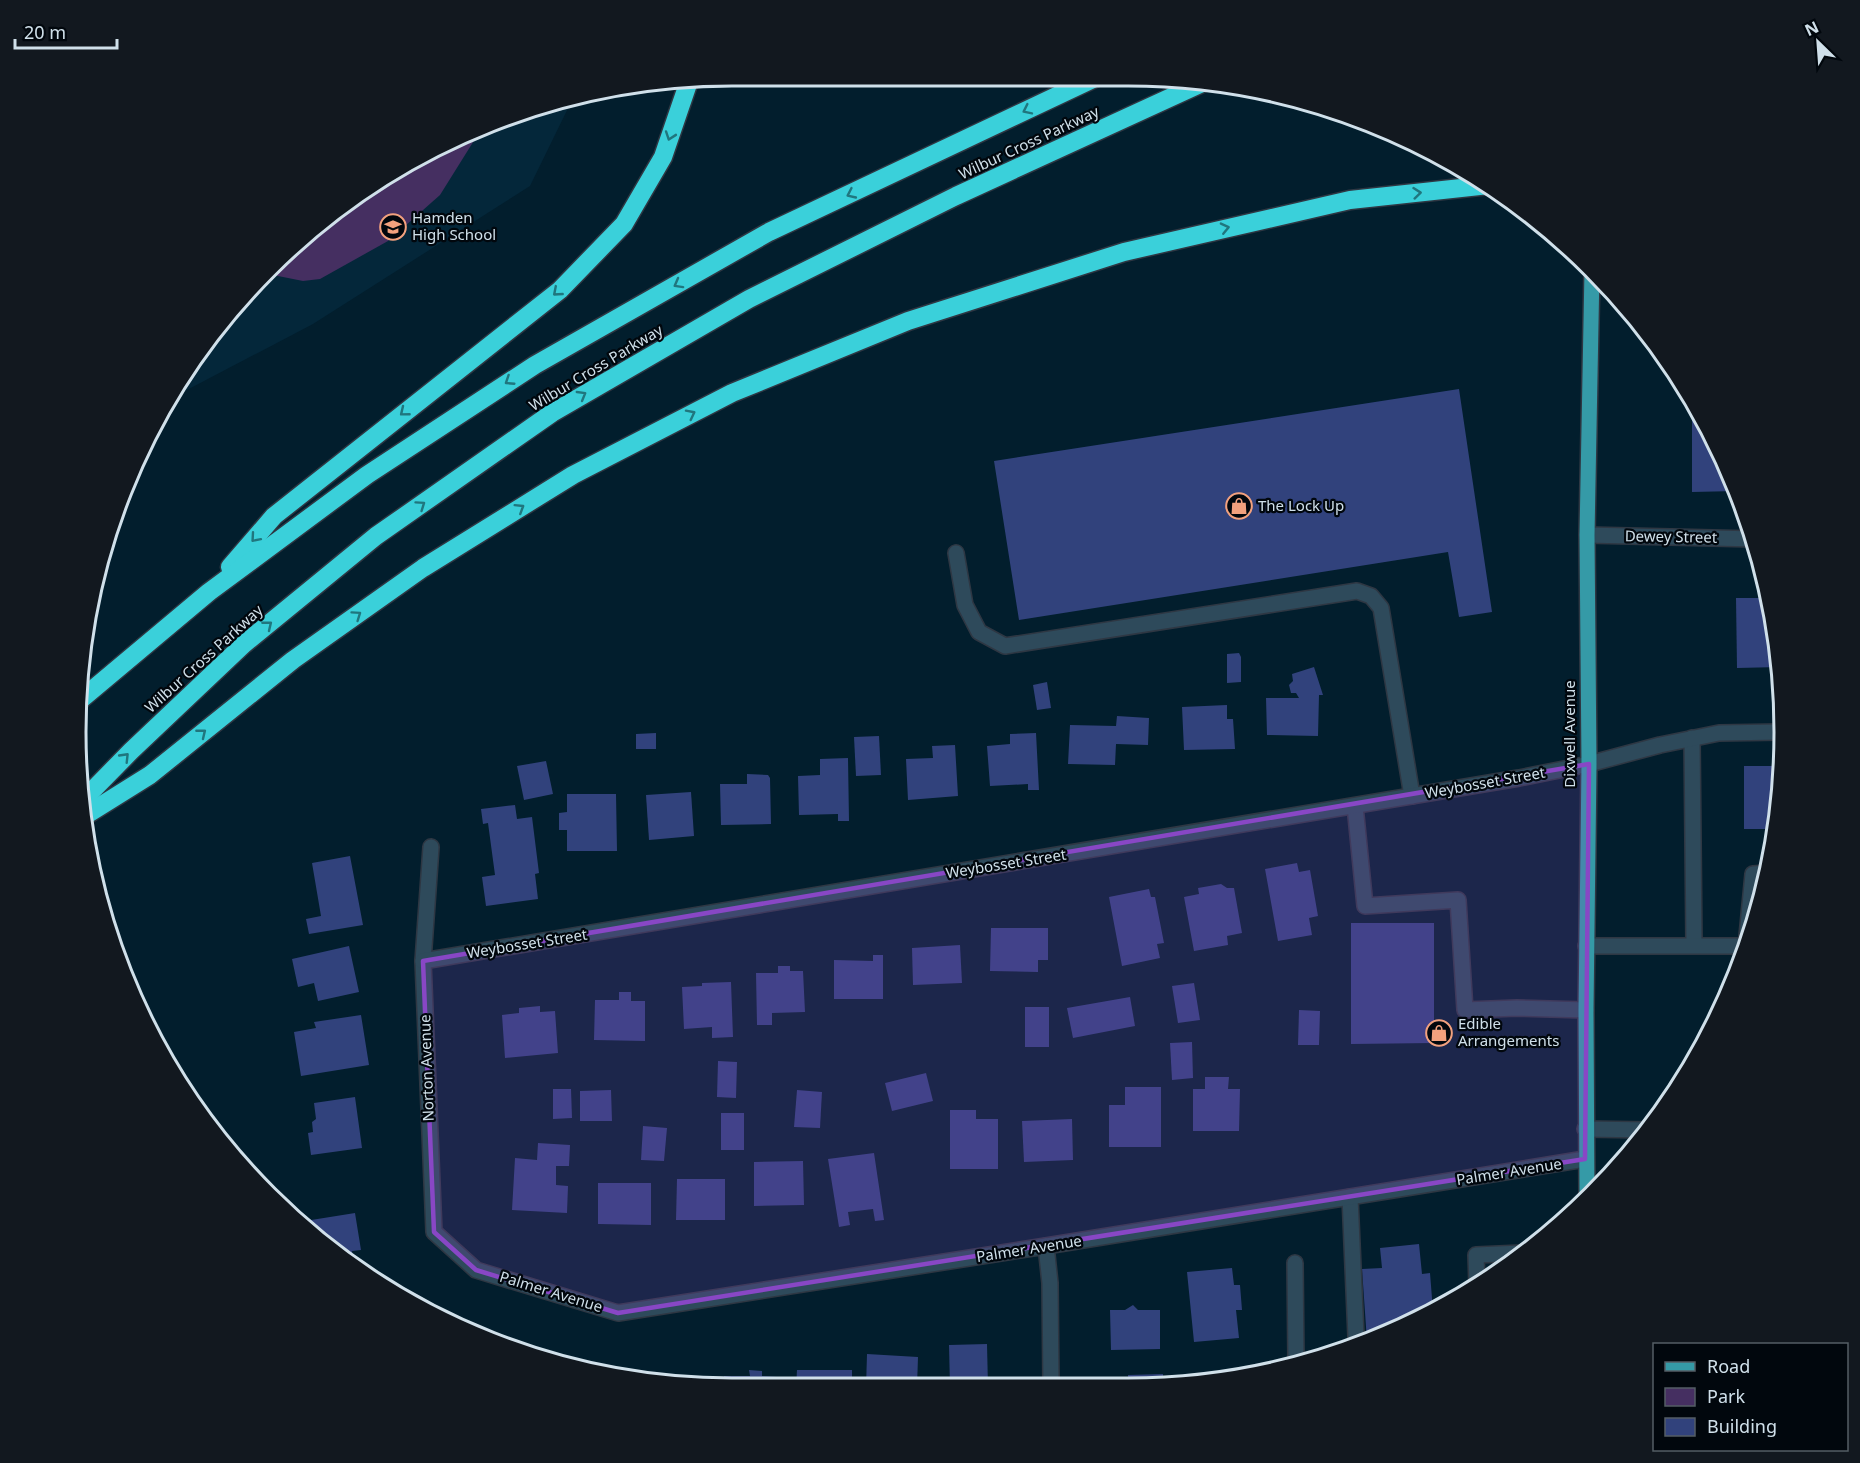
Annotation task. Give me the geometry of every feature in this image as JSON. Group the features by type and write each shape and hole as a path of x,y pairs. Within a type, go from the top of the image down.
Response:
{"highway":[{"name":"Wilbur Cross Parkway","path":"87,694 209,592 367,475 535,364 769,232 1078,86"},
{"path":"209,592 274,516 560,290 624,224 663,157 687,87"},
{"name":"Wilbur Cross Parkway","path":"89,794 244,644 376,536 552,413 749,299 956,196 1189,89"},
{"path":"91,812 150,775 293,660 423,568 573,475 732,393 908,321 1124,252 1350,200 1475,187"}],"main road":[{"name":"Dixwell Avenue","path":"1587,1186 1585,1129 1589,764 1587,535 1592,282"}],"street":[{"name":"Dewey Street","path":"1587,535 1744,539"},
{"path":"956,554 965,605 979,632 1005,646 1357,591 1371,596 1381,608 1412,796"},
{"name":"Weybosset Street","path":"423,961 1519,778 1719,733 1774,732"},
{"path":"1692,738 1695,945"},
{"path":"1355,806 1365,906 1458,900 1465,1011 1517,1008 1586,1010"},
{"name":"Norton Avenue","path":"431,848 423,961 434,1232 476,1270"},
{"path":"1750,906 1753,874 1758,874"},
{"path":"1587,946 1737,946"},
{"path":"1585,1129 1637,1130"},
{"name":"Palmer Avenue","path":"476,1270 618,1313 1586,1159"},
{"path":"1350,1197 1356,1336"},
{"path":"1046,1246 1050,1283 1051,1378"},
{"path":"1477,1275 1476,1256 1508,1254"},
{"path":"1296,1263 1296,1355"}],"highlighted area":[{"path":"1589,764 1585,1159 618,1313 476,1270 434,1232 423,961"}],"shaded area":[{"name":"Hamden High School","path":"569,107 530,186 313,324 182,393 219,338 246,306 275,275 338,219 408,172 446,152 524,120"}],"green space":[{"path":"475,139 440,195 388,241 320,279 303,281 275,275 338,219 373,194 408,172"}],"building":[{"name":"The Lock Up","path":"1459,389 1492,612 1459,617 1448,552 1019,620 994,461"},
{"path":"1692,416 1728,491 1692,492"},
{"path":"1736,598 1760,598 1771,667 1737,668"},
{"path":"1239,653 1241,682 1227,683 1227,654"},
{"path":"1314,667 1323,695 1319,695 1318,736 1267,735 1266,698 1299,698 1296,693 1291,693 1289,685 1293,681 1292,674"},
{"path":"1047,682 1051,708 1037,710 1033,685"},
{"path":"1227,705 1227,719 1233,719 1235,749 1184,750 1182,707"},
{"path":"1117,716 1149,718 1148,745 1116,744 1115,765 1068,764 1070,725 1116,726"},
{"path":"656,733 656,749 636,749 636,734"},
{"path":"1036,733 1039,790 1028,790 1028,784 990,786 987,746 1010,744 1010,734"},
{"path":"879,736 881,775 856,776 854,737"},
{"path":"955,745 958,796 908,800 906,759 933,758 932,746"},
{"path":"848,758 849,821 838,821 838,814 799,815 798,776 820,775 820,759"},
{"path":"546,761 553,794 524,800 517,766"},
{"path":"1744,766 1773,766 1767,829 1744,829"},
{"path":"747,774 768,775 770,778 771,824 721,825 720,784 747,784"},
{"path":"691,792 694,836 649,840 646,795"},
{"path":"567,794 616,794 617,851 567,851 567,830 559,830 559,813 567,812"},
{"path":"515,805 517,819 532,817 539,873 535,874 538,899 486,906 482,877 495,875 488,823 483,824 481,809"},
{"path":"350,856 363,925 309,934 306,919 321,916 312,863"},
{"path":"1297,863 1299,872 1310,870 1318,916 1309,918 1312,935 1278,941 1265,869"},
{"path":"1221,884 1227,888 1234,888 1242,933 1227,936 1228,945 1194,951 1184,897 1199,894 1198,888"},
{"path":"1149,889 1151,897 1155,897 1164,943 1157,944 1160,958 1122,966 1109,897"},
{"path":"1351,923 1434,923 1434,1043 1351,1044"},
{"path":"991,928 1048,928 1048,960 1038,960 1038,972 990,971"},
{"path":"960,945 962,983 913,985 912,948"},
{"path":"349,946 359,992 318,1001 314,983 298,987 292,959"},
{"path":"873,955 883,955 883,999 834,999 834,960 873,961"},
{"path":"778,966 790,966 790,971 803,971 805,1012 772,1013 772,1025 757,1025 756,973 778,973"},
{"path":"731,982 733,1037 712,1038 712,1027 684,1029 682,987 702,986 702,983"},
{"path":"1194,983 1200,1020 1178,1023 1172,986"},
{"path":"619,992 631,992 631,1001 645,1001 645,1041 594,1040 595,1000 619,1000"},
{"path":"1130,997 1135,1026 1073,1038 1067,1008"},
{"path":"540,1006 540,1012 555,1011 558,1053 505,1058 502,1015 519,1013 519,1008"},
{"path":"1025,1007 1049,1007 1049,1047 1025,1047"},
{"path":"1299,1010 1320,1011 1319,1045 1298,1045"},
{"path":"361,1015 369,1065 301,1076 294,1032 316,1028 314,1022"},
{"path":"1192,1042 1193,1078 1172,1080 1170,1043"},
{"path":"718,1061 737,1062 736,1098 717,1097"},
{"path":"926,1073 933,1101 892,1111 885,1083"},
{"path":"1205,1077 1229,1077 1228,1089 1240,1089 1239,1131 1193,1131 1193,1089 1205,1089"},
{"path":"1125,1087 1161,1087 1161,1147 1109,1147 1109,1105 1125,1105"},
{"path":"553,1089 571,1089 572,1118 553,1119"},
{"path":"611,1090 612,1121 580,1121 580,1091"},
{"path":"797,1090 822,1092 820,1128 794,1127"},
{"path":"355,1097 362,1148 311,1155 308,1133 313,1132 312,1122 316,1119 314,1103"},
{"path":"950,1110 976,1110 976,1119 998,1119 998,1169 950,1169"},
{"path":"721,1113 744,1113 744,1150 721,1150"},
{"path":"1072,1119 1073,1160 1024,1162 1022,1121"},
{"path":"643,1126 667,1128 664,1161 641,1160"},
{"path":"538,1143 570,1145 569,1166 556,1166 556,1185 568,1186 567,1213 512,1210 515,1158 537,1160"},
{"path":"874,1153 884,1220 875,1221 873,1209 848,1212 850,1225 839,1227 828,1159"},
{"path":"803,1161 804,1205 754,1206 754,1162"},
{"path":"677,1179 725,1179 725,1220 676,1220"},
{"path":"598,1183 651,1183 651,1225 598,1224"},
{"path":"355,1213 361,1250 352,1251 353,1254 310,1220"},
{"path":"1419,1244 1422,1274 1430,1273 1432,1301 1366,1332 1362,1269 1382,1268 1380,1248"},
{"path":"1232,1268 1234,1285 1240,1285 1242,1310 1236,1310 1239,1338 1194,1342 1187,1272"},
{"path":"1133,1305 1138,1310 1160,1310 1160,1349 1111,1350 1110,1310 1125,1310"},
{"path":"987,1344 988,1378 950,1378 949,1345"},
{"path":"867,1354 918,1357 917,1378 866,1378"},
{"path":"749,1370 762,1371 762,1376 777,1378 724,1378 750,1376"},
{"path":"797,1370 852,1370 852,1378 797,1378"},
{"path":"1163,1374 1163,1376 1128,1378 1128,1375"}],"place":[{"name":"Hamden High School","path":"393,227"},
{"name":"The Lock Up","path":"1239,506"},
{"name":"Edible Arrangements","path":"1439,1033"}]}
